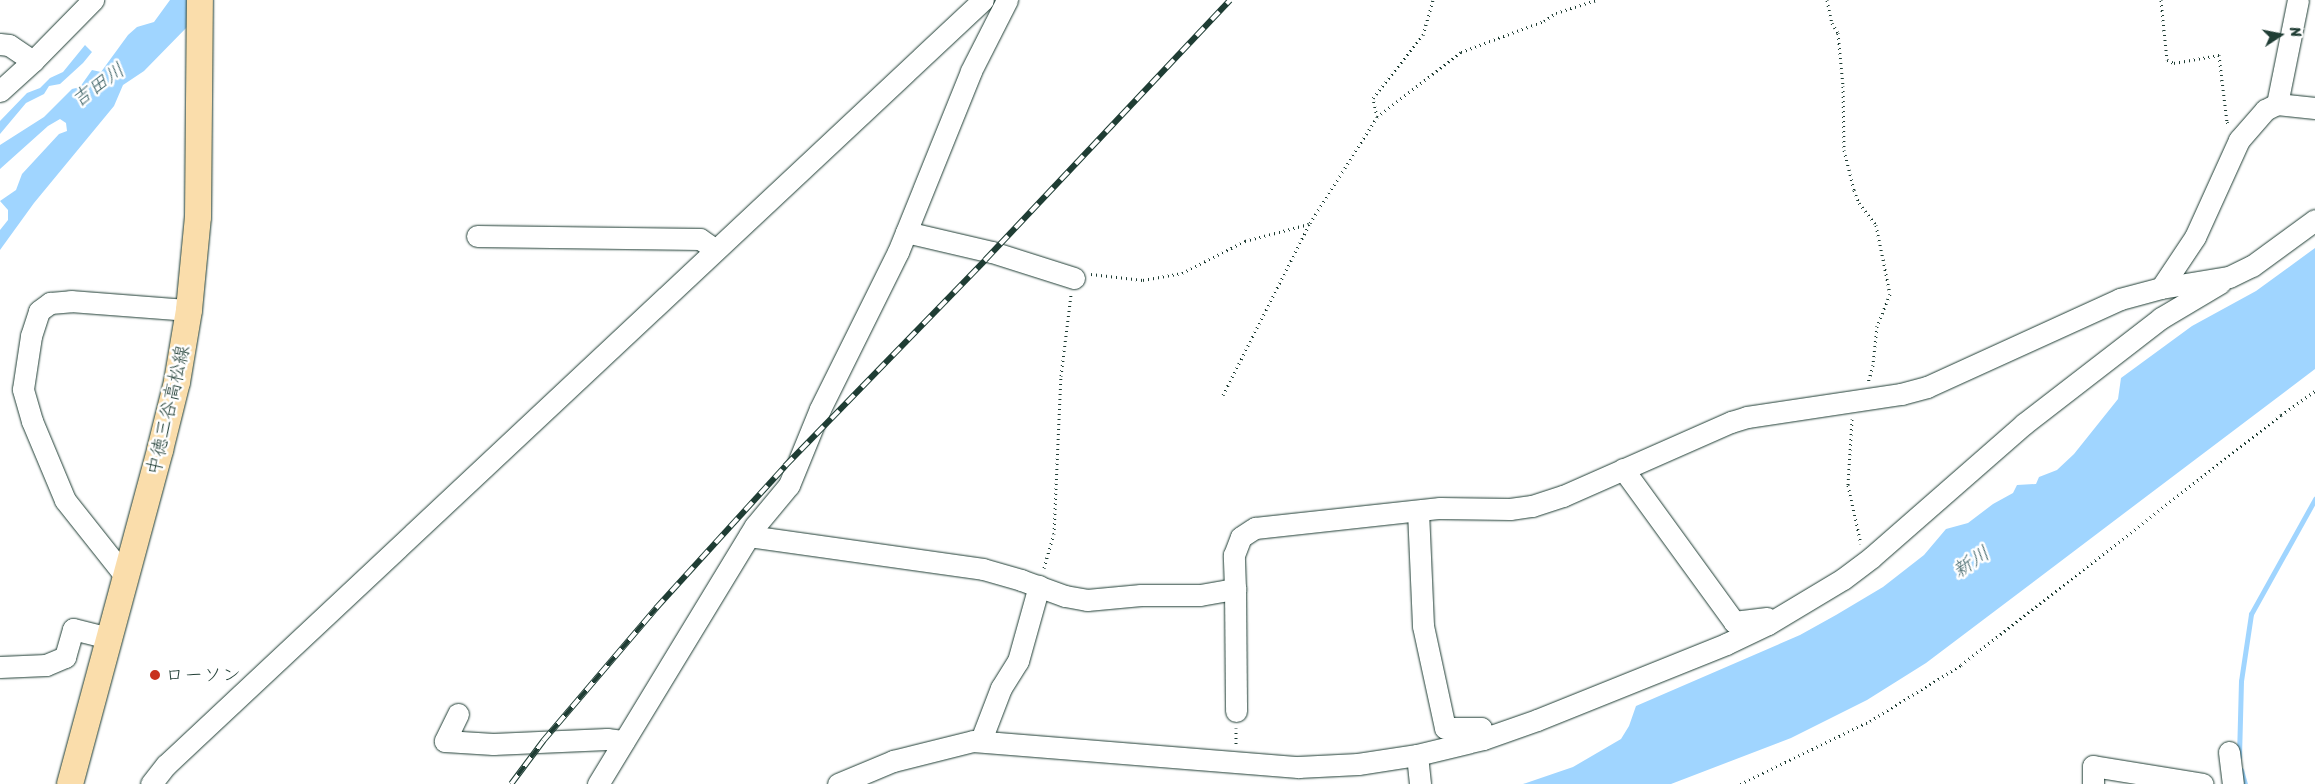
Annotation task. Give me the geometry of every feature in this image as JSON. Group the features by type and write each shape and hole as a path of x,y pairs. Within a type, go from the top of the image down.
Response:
{"main road":[{"name":"中徳三谷高松線","path":"70,784 175,391 189,310 198,217 200,0"}],"street":[{"path":"71,0 72,21"},
{"path":"0,91 93,0"},
{"path":"150,784 166,765 983,0"},
{"path":"598,784 749,536 789,485 820,409 846,360 906,232 971,71 1006,0"},
{"path":"2277,104 2298,0"},
{"path":"0,44 10,45 32,61"},
{"path":"2160,288 2195,237 2239,140 2265,110 2277,104 2315,108"},
{"path":"838,784 893,762 943,747 981,740 1298,767 1358,764 1417,755 1483,739 1538,720 1726,644 1782,616 1843,579 1867,561 2024,424 2160,318 2229,277 2252,266 2315,220"},
{"path":"906,232 992,252 1074,278"},
{"path":"477,236 700,239 716,250"},
{"path":"1236,711 1234,555 1241,537 1255,528 1440,508 1510,509 1532,506 1563,496 1746,417 1901,394 1927,387 2120,299 2160,288 2229,277"},
{"path":"126,577 65,500 44,454 23,389 32,336 39,311 50,303 71,301 189,310"},
{"path":"1623,469 1734,622 1782,616"},
{"path":"1418,510 1423,626 1445,728 1481,728 1483,739"},
{"path":"749,536 983,569 1065,596 1087,600 1141,595 1200,594 1235,590"},
{"path":"981,740 1001,688 1018,661 1039,586"},
{"path":"0,667 46,665 65,657 73,629 109,638"},
{"path":"458,714 446,741 494,744 607,739 624,741"},
{"path":"2229,752 2233,784"},
{"path":"1417,755 1420,784"},
{"path":"2093,784 2093,766 2195,783"}],"path":[{"path":"1377,117 1374,98 1423,35 1433,0"},
{"path":"1223,395 1310,223 1377,117 1461,52 1544,21 1556,13 1596,0"},
{"path":"1827,0 1832,22 1838,33 1843,86 1844,150 1859,203 1876,225 1890,294 1877,326 1873,364 1861,400 1852,413 1848,485 1858,536 1867,561"},
{"path":"2161,0 2167,60 2174,63 2218,55 2227,122 2239,140"},
{"path":"1039,586 1054,534 1061,376 1074,278 1081,273 1143,280 1182,273 1245,241 1310,223"},
{"path":"1740,784 1870,720 1961,665 2274,420 2315,391"}],"water":[{"name":"吉田川","path":"170,0 193,0 190,24 144,71 123,85 114,106 34,203 0,250 0,230 8,220 8,210 0,201 16,190 22,174 59,134 67,131 66,123 60,119 48,126 0,169 0,145 44,117 72,89 80,87 92,70 101,72 128,35 137,27 154,22"},
{"path":"85,45 92,52 83,63 60,84 49,86 44,94 26,103 0,134 0,121 27,93 40,88 50,78 63,72"},
{"name":"新川","path":"2315,248 2315,369 1926,663 1867,700 1791,738 1671,784 1523,784 1573,767 1621,739 1629,726 1636,706 1800,635 1836,615 1883,587 1924,555 1946,529 1968,523 1993,504 2013,493 2017,485 2036,484 2039,477 2057,470 2074,454 2118,399 2121,378 2192,326 2256,291"}],"waterway":[{"path":"2239,757 2241,681 2251,614 2315,499"},
{"path":"2241,770 2245,784"}],"railway":[{"path":"511,784 543,741 656,608 785,466 985,260 1230,0"}],"place":[{"name":"ローソン","path":"155,675"}]}
